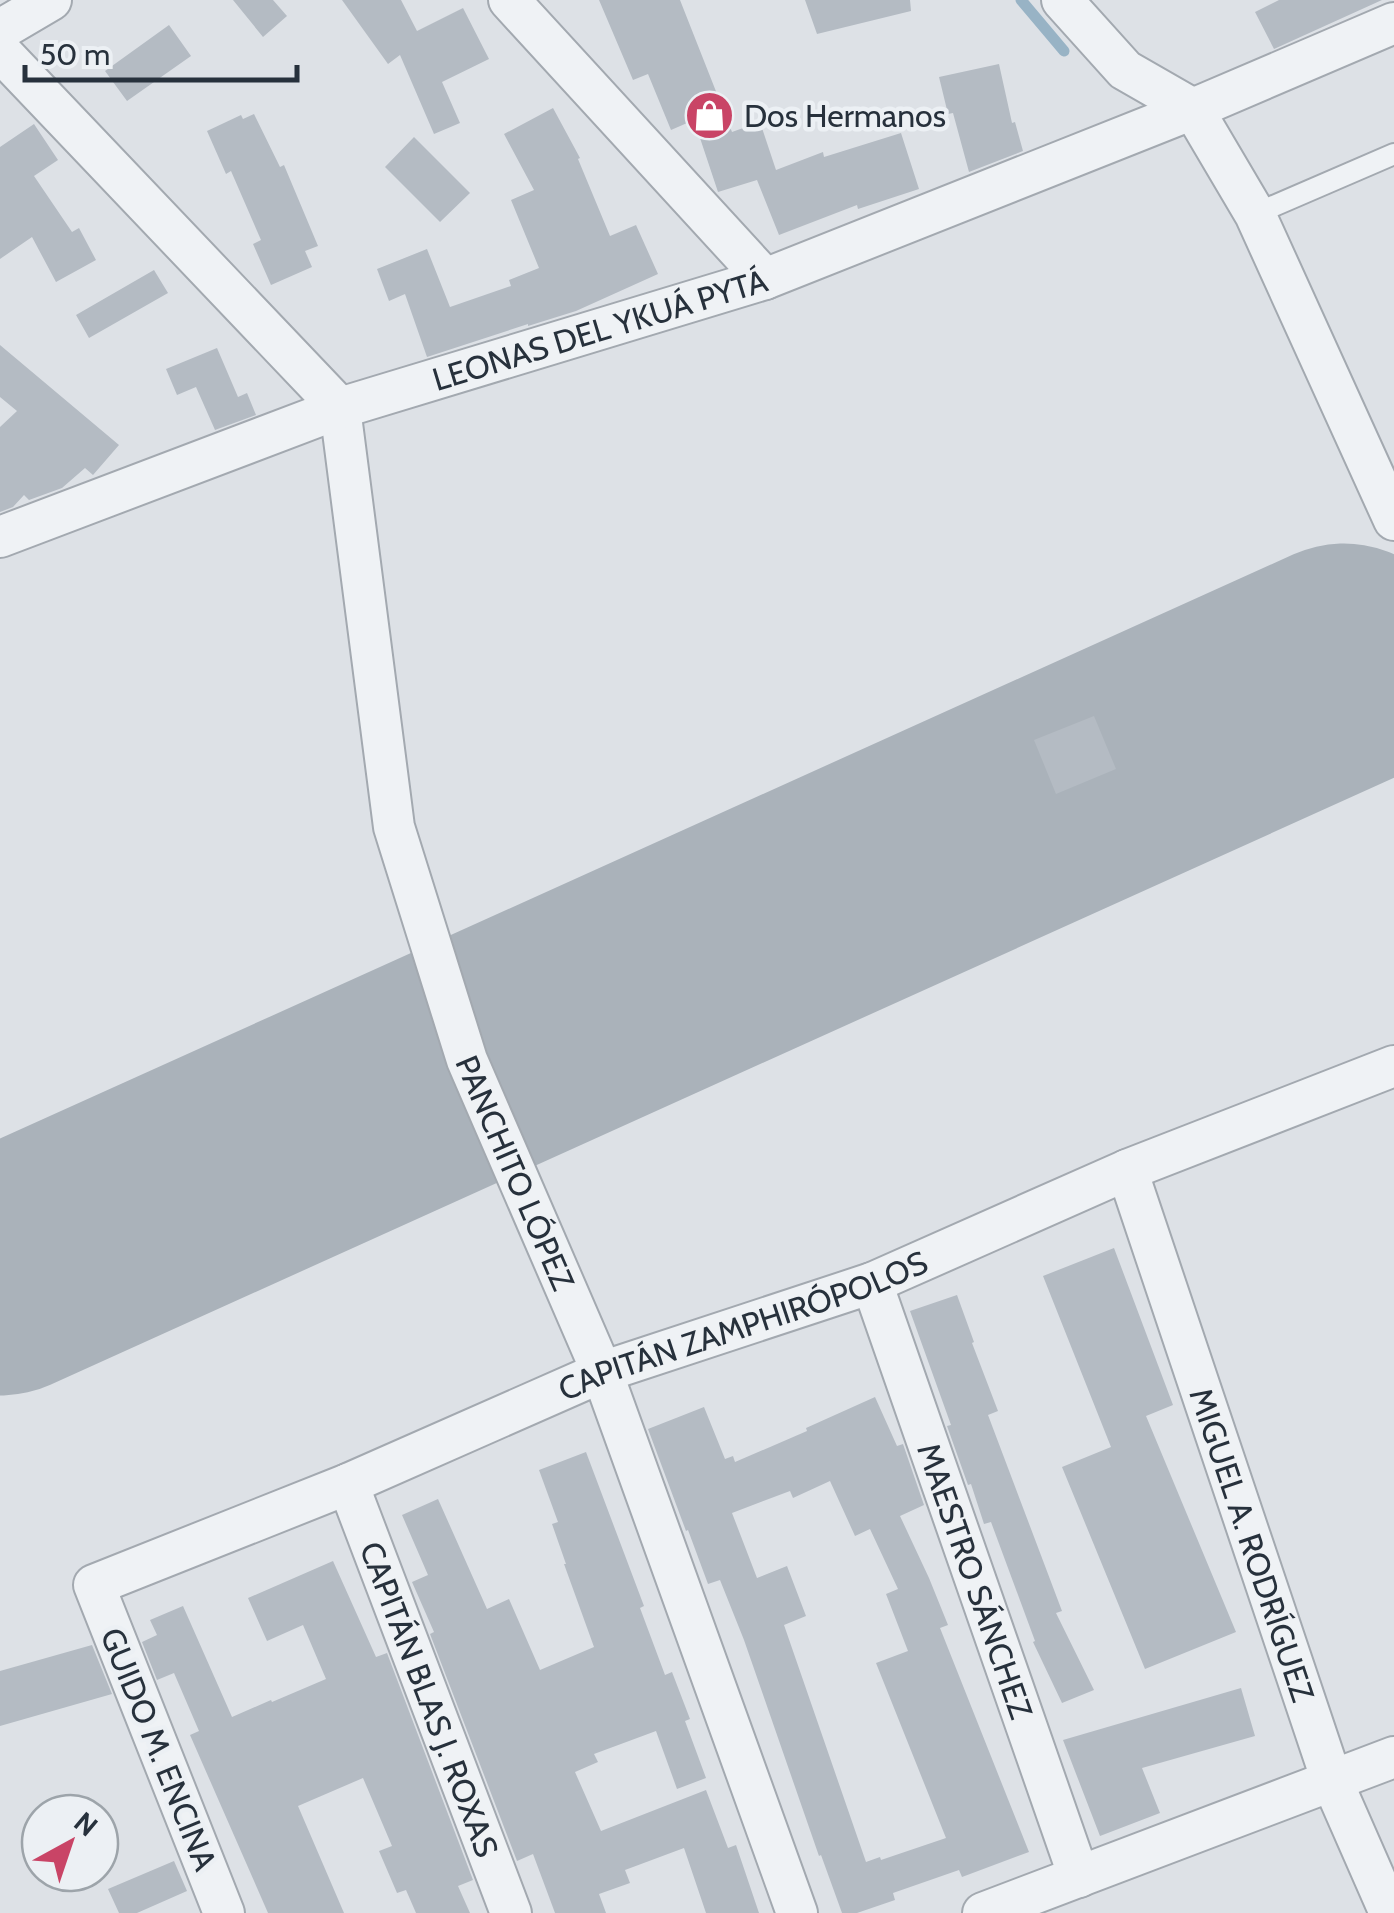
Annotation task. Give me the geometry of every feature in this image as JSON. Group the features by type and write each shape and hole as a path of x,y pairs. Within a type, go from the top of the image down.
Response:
{"street":[{"path":"0,30 51,0"},
{"path":"509,0 765,279"},
{"path":"1062,0 1125,70 1193,109 1256,214 1394,520"},
{"name":"LEONAS DEL YKUÁ PYTÁ","path":"0,537 340,408 765,279 1193,109 1394,23"},
{"path":"0,50 340,408"},
{"name":"PANCHITO LÓPEZ","path":"340,408 394,828 467,1060 602,1372 797,1913"},
{"name":"CAPITÁN ZAMPHIRÓPOLOS","path":"94,1585 348,1484 602,1372 872,1283 1127,1170 1394,1066"},
{"name":"MIGUEL A. RODRÍGUEZ","path":"1127,1170 1332,1782 1390,1913"},
{"name":"MAESTRO SÁNCHEZ","path":"872,1283 1079,1877"},
{"name":"CAPITÁN BLAS J. ROXAS","path":"348,1484 511,1913"},
{"name":"GUIDO M. ENCINA","path":"94,1585 224,1913"},
{"path":"983,1913 1394,1757"}],"lane":[{"path":"1256,214 1394,154"}],"building":[{"path":"233,0 273,0 287,16 263,37"},
{"path":"342,0 401,0 417,31 463,8 489,59 442,82 460,123 434,134 400,55 388,64"},
{"path":"599,0 680,0 732,132 760,122 776,170 823,152 824,157 901,133 919,189 858,209 857,205 779,235 757,180 718,192 694,120 671,130 648,74 633,80"},
{"path":"805,0 910,0 911,11 817,34"},
{"path":"1279,0 1382,0 1274,49 1255,12"},
{"path":"169,25 191,56 127,101 105,71"},
{"path":"999,64 1012,123 1015,122 1023,151 969,172 939,77"},
{"path":"553,108 580,158 610,236 636,225 658,274 576,311 427,357 405,294 389,301 377,269 427,249 450,307 511,286 509,280 539,268 511,200 534,190 504,134"},
{"path":"254,114 280,167 284,165 318,246 305,251 312,267 271,285 253,244 261,240 231,171 226,174 207,131 241,115 243,119"},
{"path":"34,124 58,160 34,176 72,232 79,228 96,260 56,282 32,237 0,259 0,147"},
{"path":"414,137 470,193 440,222 385,167"},
{"path":"154,270 168,293 89,338 76,315"},
{"path":"0,345 119,445 93,475 85,468 62,488 29,500 24,495 13,507 0,512 0,427 17,411 0,397"},
{"path":"217,348 238,397 247,393 256,415 215,430 196,387 177,395 166,369"},
{"path":"1094,716 1116,769 1056,794 1034,740"},
{"path":"1114,1248 1173,1405 1146,1416 1236,1632 1145,1669 1062,1467 1111,1447 1043,1276"},
{"path":"957,1295 998,1411 988,1415 1062,1611 1056,1613 1094,1690 1062,1703 1033,1642 991,1522 984,1524 971,1484 968,1485 910,1311"},
{"path":"875,1397 897,1446 903,1444 924,1505 900,1516 948,1625 940,1628 1029,1852 962,1877 959,1870 893,1893 895,1900 857,1913 842,1913 720,1580 708,1584 648,1429 704,1407 725,1459 733,1456 735,1462 807,1431 806,1428","holes":["830,1481 855,1536 870,1529 898,1589 886,1594 908,1651 876,1663 946,1838 866,1862 784,1625 806,1616 787,1566 757,1578 732,1513 790,1491 793,1498"]},
{"path":"586,1452 644,1606 640,1608 665,1675 672,1672 690,1719 685,1721 706,1778 677,1789 656,1731 594,1754 598,1762 575,1772 601,1831 706,1790 728,1848 736,1845 759,1913 706,1913 684,1848 625,1870 630,1883 599,1894 606,1913 555,1913 533,1854 517,1861 430,1634 434,1632 412,1582 428,1575 402,1515 438,1499 487,1609 509,1599 540,1670 594,1647 564,1564 552,1524 558,1522 539,1470"},
{"path":"333,1561 376,1657 387,1653 473,1880 458,1886 470,1913 416,1913 406,1890 397,1893 379,1851 392,1846 363,1778 298,1806 344,1913 268,1913 190,1735 199,1731 174,1673 157,1680 142,1642 157,1635 150,1620 183,1606 232,1717 272,1702 326,1679 303,1625 267,1641 248,1598"},
{"path":"92,1645 112,1694 0,1726 0,1671"},
{"path":"1241,1688 1255,1736 1142,1768 1160,1813 1100,1836 1063,1740"},
{"path":"174,1861 187,1891 137,1913 119,1913 110,1893 120,1893 120,1884"}],"waterway":[{"path":"1021,0 1064,51"}],"runway":[{"path":"0,1273 1344,666"}],"place":[{"name":"Dos Hermanos","path":"709,115"}]}
